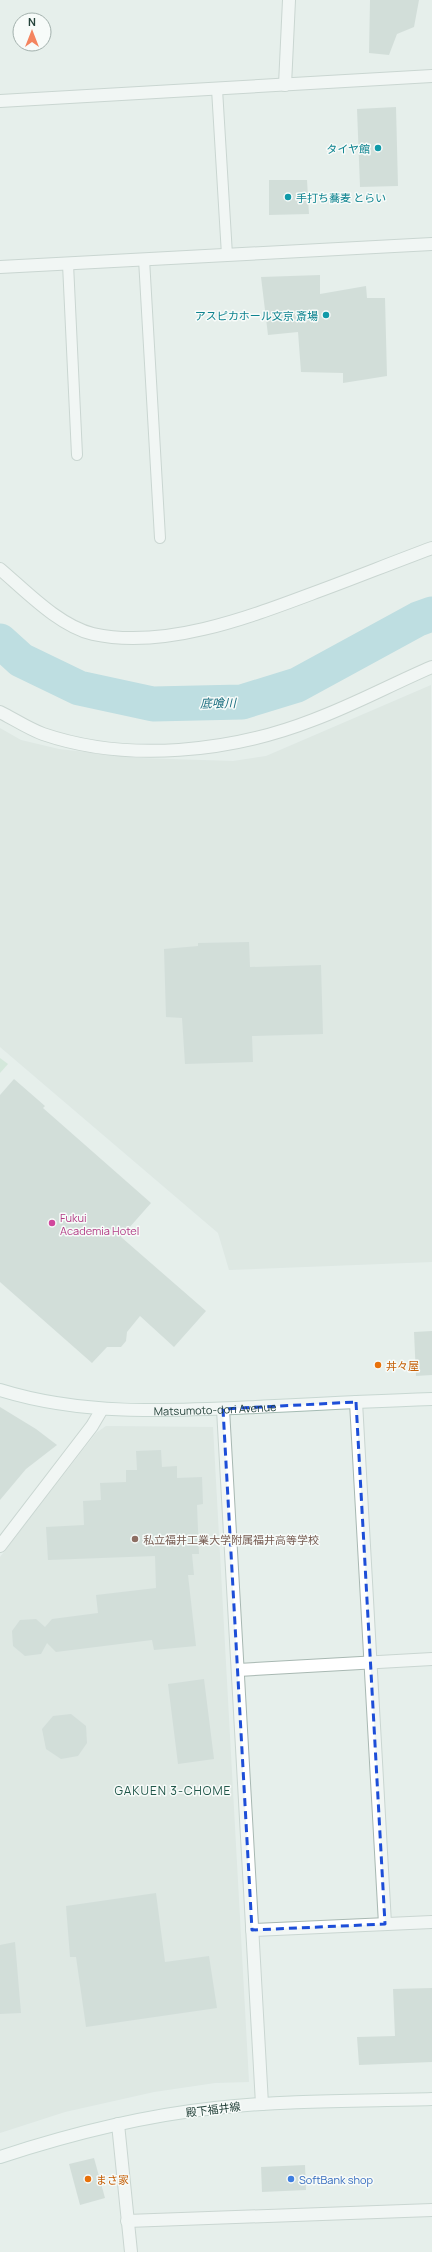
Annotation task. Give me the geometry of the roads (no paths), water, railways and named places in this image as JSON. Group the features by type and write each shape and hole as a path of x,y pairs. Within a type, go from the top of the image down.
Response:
{"street":[{"path":"285,85 289,0"},
{"path":"0,101 432,76"},
{"path":"0,267 432,244"},
{"path":"0,569 55,616 93,634 141,638 187,632 241,620 432,548"},
{"path":"0,712 42,734 90,746 134,750 197,748 261,737 313,720 432,667"},
{"name":"Matsumoto-dori Avenue","path":"0,1390 22,1397 102,1409 223,1409 432,1399"},
{"path":"356,1402 372,1662 385,1924"},
{"path":"0,1546 92,1426 102,1409"},
{"path":"223,1409 262,2104"},
{"path":"238,1670 432,1659"},
{"path":"252,1930 432,1922"},
{"name":"殿下福井線","path":"0,2157 58,2138 118,2124 214,2108 262,2104 432,2099"},
{"path":"118,2124 131,2252"},
{"path":"128,2221 432,2210"}],"lane":[{"path":"217,89 227,255"},
{"path":"144,260 160,538"},
{"path":"68,264 77,455"}],"waterway":[{"name":"底喰川","path":"0,641 21,660 79,688 153,704 242,702 297,685 418,619 432,614"}],"place":[{"name":"タイヤ館","path":"378,148"},
{"name":"手打ち蕎麦 とらい","path":"288,197"},
{"name":"アスピカホール文京 斎場","path":"326,315"},
{"name":"Fukui Academia Hotel","path":"52,1223"},
{"name":"丼々屋","path":"378,1365"},
{"name":"私立福井工業大学附属福井高等学校","path":"135,1539"},
{"name":"まさ家","path":"88,2179"},
{"name":"SoftBank shop","path":"291,2179"}],"district":[{"name":"GAKUEN 3-CHOME","path":"173,1790"}]}
